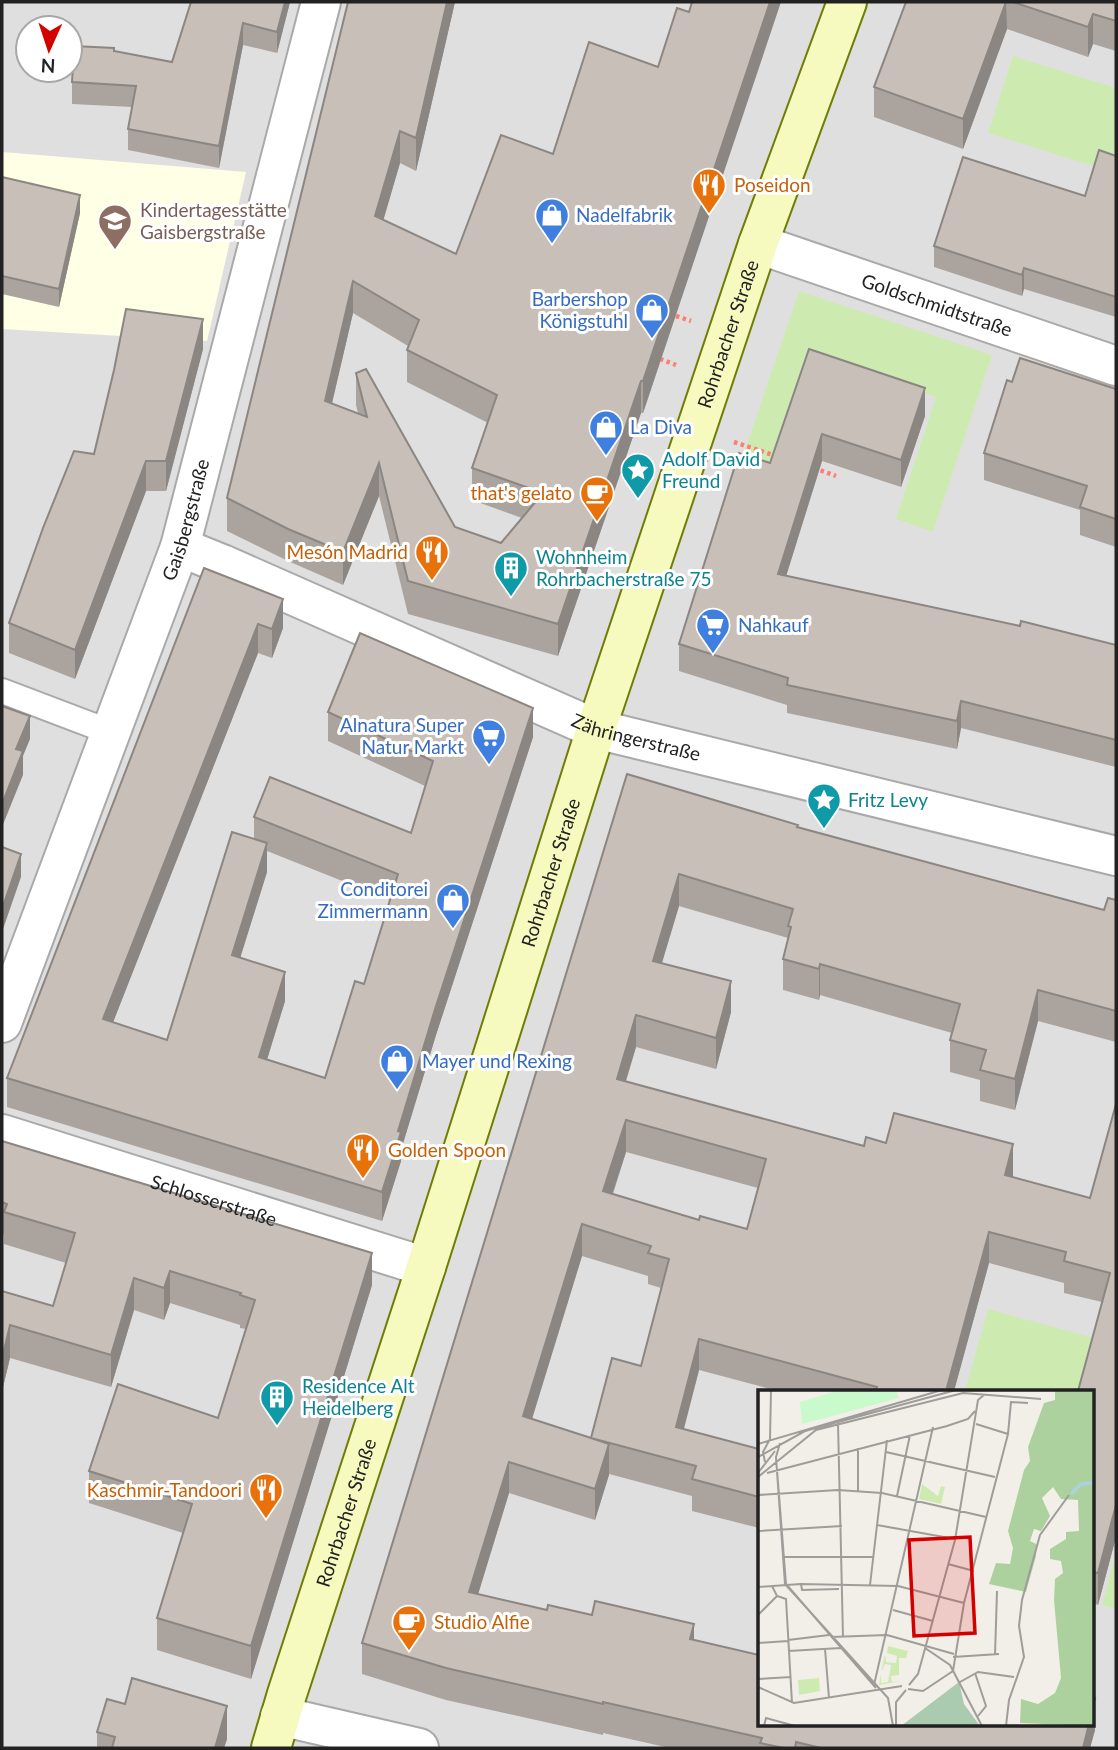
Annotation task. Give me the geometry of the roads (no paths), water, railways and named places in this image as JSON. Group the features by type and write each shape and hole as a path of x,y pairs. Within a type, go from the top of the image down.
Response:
{"main road":[{"name":"Rohrbacher Straße","path":"275,1732 596,729 758,244 847,2"}],"street":[{"name":"Gaisbergstraße","path":"2,1023 180,547 321,2"},
{"name":"Goldschmidtstraße","path":"758,244 1116,366"},
{"name":"Zähringerstraße","path":"180,547 596,729 1116,856"},
{"name":"Schlosserstraße","path":"2,1134 426,1267"},
{"path":"275,1732 419,1748"}],"lane":[{"path":"2,691 110,732"}],"place":[{"name":"Poseidon","path":"709,215"},
{"name":"Nadelfabrik","path":"552,245"},
{"name":"Kindertagesstätte Gaisbergstraße","path":"115,251"},
{"name":"Barbershop Königstuhl","path":"652,340"},
{"name":"La Diva","path":"606,457"},
{"name":"Adolf David Freund","path":"638,500"},
{"name":"that's gelato","path":"597,523"},
{"name":"Mesón Madrid","path":"432,582"},
{"name":"Wohnheim Rohrbacherstraße 75","path":"511,598"},
{"name":"Nahkauf","path":"713,655"},
{"name":"Alnatura Super Natur Markt","path":"489,766"},
{"name":"Fritz Levy","path":"824,830"},
{"name":"Conditorei Zimmermann","path":"453,930"},
{"name":"Mayer und Rexing","path":"397,1091"},
{"name":"Golden Spoon","path":"363,1180"},
{"name":"Residence Alt Heidelberg","path":"277,1427"},
{"name":"Kaschmir-Tandoori","path":"266,1520"},
{"name":"Studio Alfie","path":"409,1652"}]}
